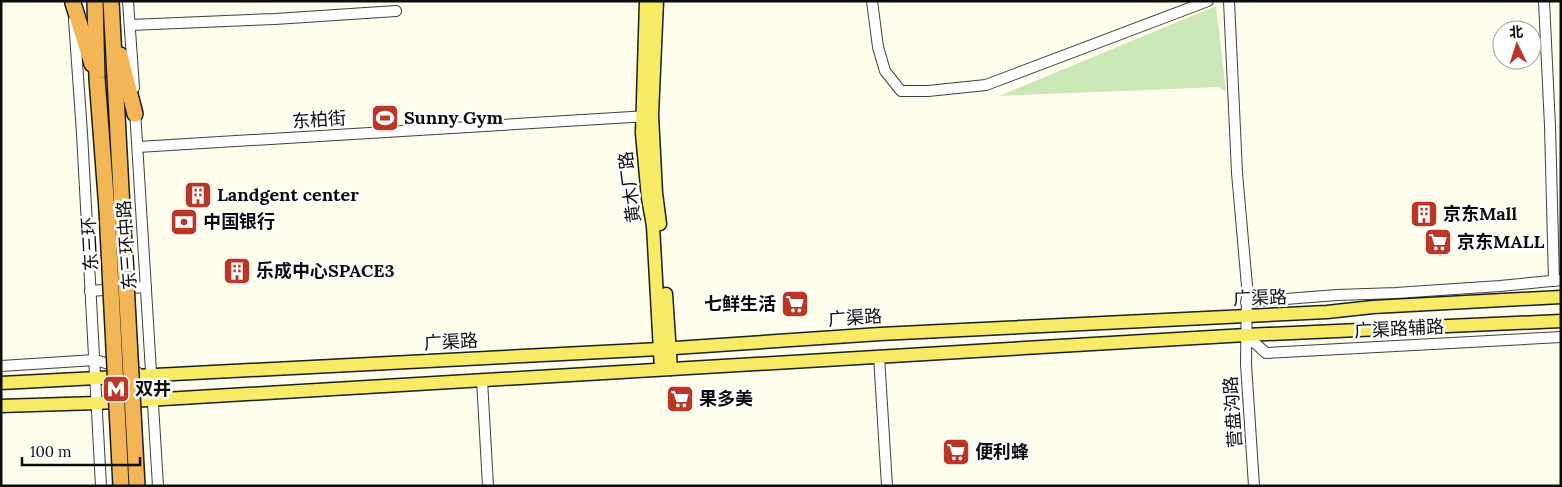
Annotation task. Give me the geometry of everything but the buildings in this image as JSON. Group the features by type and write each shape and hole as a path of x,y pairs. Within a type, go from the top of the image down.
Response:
{"highway":[{"name":"东三环","path":"95,1 96,78 114,209 137,486"},
{"name":"东三环","path":"111,1 121,486"},
{"path":"73,2 96,78"},
{"path":"112,22 136,114"}],"main road":[{"name":"黄木厂路","path":"646,1 647,116 655,174 666,369"},
{"name":"黄木厂路","path":"647,116 657,1"},
{"name":"广渠路","path":"1,383 665,348 880,334 1327,312 1561,297"},
{"name":"广渠路","path":"1,406 154,399 1246,335 1561,321"}],"street":[{"name":"东三环中路","path":"128,1 158,486"},
{"path":"872,1 878,47 885,71 901,91 928,91 986,86 1208,1"},
{"name":"营盘沟路","path":"1229,1 1237,173 1247,286 1246,364 1254,486"},
{"path":"1544,1 1557,281"},
{"path":"73,2 101,486"},
{"path":"130,25 275,19 396,11"},
{"name":"东柏街","path":"138,148 647,116"},
{"name":"广渠路辅路","path":"1246,302 1557,281"},
{"path":"90,291 146,287"},
{"name":"广渠路辅路","path":"1246,335 1266,354 1561,337"},
{"path":"879,356 887,486"},
{"path":"1,366 95,360 152,376"},
{"path":"482,380 488,486"}],"green space":[{"path":"1216,6 1226,92 1219,87 999,96"}],"place":[{"name":"Sunny Gym","path":"385,118"},
{"name":"Landgent center","path":"198,195"},
{"name":"京东Mall","path":"1424,214"},
{"name":"中国银行","path":"184,222"},
{"name":"京东MALL","path":"1438,242"},
{"name":"乐成中心SPACE3","path":"237,271"},
{"name":"七鲜生活","path":"795,304"},
{"name":"双井","path":"116,389"},
{"name":"果多美","path":"680,399"},
{"name":"便利蜂","path":"956,452"}]}
